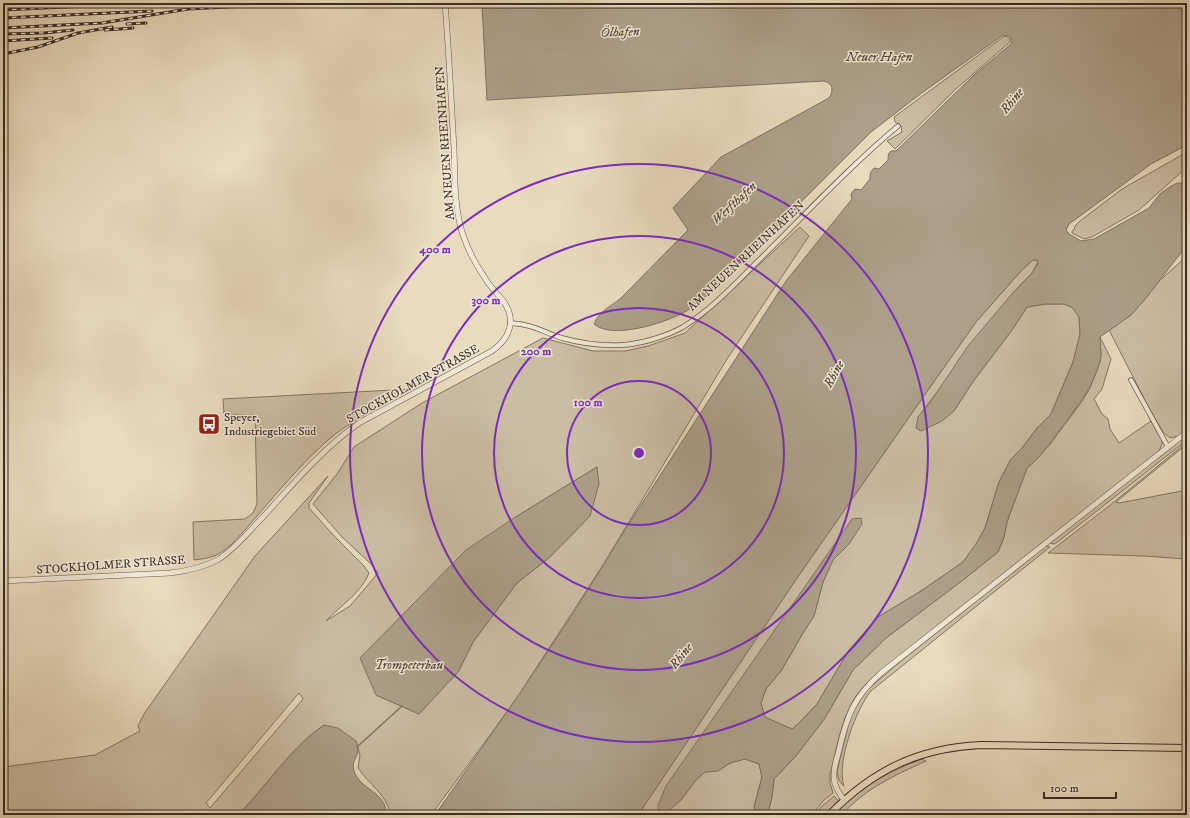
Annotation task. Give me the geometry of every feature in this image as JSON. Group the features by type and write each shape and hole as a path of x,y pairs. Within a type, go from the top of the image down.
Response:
{"main road":[{"path":"829,815 844,800 868,781 895,765 922,754 947,748 981,745 1187,748"}],"street":[{"name":"AM NEUEN RHEINHAFEN","path":"445,3 456,187 460,226 464,239 478,269 504,303 508,311 510,323 521,323 535,326 561,338 599,346 624,345 645,342 681,328 701,315 745,274 860,159 898,126"},
{"name":"STOCKHOLMER STRASSE","path":"3,581 170,573 188,571 209,564 220,558 237,544 314,461 340,436 359,423 492,351 505,340 510,329 510,323"},
{"path":"1131,380 1168,447"},
{"path":"844,800 835,784 834,771 851,709 859,696 868,686 881,673 1187,432"}],"shaded area":[{"path":"1006,36 1010,39 1010,42 957,88 895,149 887,141 902,132 901,126 895,122 894,117"},
{"path":"1187,152 1187,167 1139,210 1092,237 1084,239 1072,233 1075,226 1080,221 1122,189"},
{"path":"800,227 809,236 727,359 603,565 520,693 431,815 391,815 385,800 358,768 360,755 356,741 324,725 312,734 289,756 238,815 3,815 3,767 95,755 140,731 138,726 144,714 255,556 328,476 309,503 309,508 369,573 366,580 356,593 326,621 350,606 378,573 371,564 342,537 313,504 337,474 354,447 422,403 543,338 593,351 625,351 648,346 685,333","holes":["597,467 590,516 550,557 517,583 473,642 458,672 419,714 376,695 514,518","299,693 303,699 210,808 206,803"]},
{"path":"1187,256 1187,429 1178,436 1170,438 1163,432 1149,408 1109,330 1131,315 1157,283"},
{"path":"1033,260 1037,260 1038,262 1032,273 1011,295 918,417 954,411 972,383 1012,330 1027,307 1046,304 1064,304 1073,308 1079,317 1080,334 1073,362 1051,414 1011,459 999,482 985,528 976,544 963,562 921,591 878,617 849,650 817,704 792,729 764,717 761,703 766,689 781,671 814,616 823,582 833,560 849,544 852,519 681,800 696,780 705,772 718,771 730,763 745,759 759,764 762,777 754,807 757,815 638,815 797,578 976,322 1021,271"},
{"path":"1100,337 1111,359 1102,389 1094,399 1102,414 1108,419 1110,429 1119,443 1151,421 1162,440 1159,451 865,685 849,707 842,726 830,775 830,783 833,793 823,801 812,815 765,815 768,813 772,797 774,779 796,756 825,718 853,670 886,638 998,552 1004,537 1007,522 1027,468 1051,443 1083,400 1090,388 1100,362"},
{"path":"412,389 368,413 337,433 302,465 232,544 214,556 194,560 193,522 245,519 253,513 257,504 255,415 224,414 223,399"},
{"path":"1187,435 1187,440 1055,544 1049,543"},
{"path":"1187,442 1187,444 1116,502 1119,503 1187,490 1187,559 1048,553 1109,506"},
{"path":"1046,546 1050,547 871,691 859,710 845,751 842,776 844,786 839,780 837,772 848,726 853,710 868,689"},
{"path":"922,759 926,761 892,777 870,790 842,815 815,815 821,807 834,796 843,805 880,778"}],"water":[{"path":"509,3 1187,3 1187,145 1151,164 1069,224 1066,230 1069,234 1081,241 1094,239 1149,208 1160,194 1168,188 1177,183 1187,183 1187,245 1131,315 1100,337 1101,358 1089,389 1050,444 1027,468 1007,522 1004,537 998,552 886,638 853,670 825,718 796,756 774,779 768,813 765,815 757,815 754,807 762,777 759,764 745,759 730,763 718,771 705,772 696,780 681,800 667,812 658,813 658,805 666,786 852,519 861,518 862,524 849,544 833,560 823,582 814,616 781,671 766,689 761,703 765,717 792,729 817,704 849,650 878,617 921,591 963,562 976,544 985,528 999,482 1011,459 1051,414 1073,362 1080,334 1079,317 1073,308 1064,304 1046,304 1027,307 1012,330 972,383 954,411 942,421 921,431 916,428 918,417 931,401 968,346 1011,295 1032,273 1038,264 1037,260 1033,260 1021,271 976,322 797,578 638,815 435,815 520,693 574,612 628,525 786,281 852,199 851,194 855,189 861,190 870,179 870,173 874,168 879,169 888,160 889,152 896,151 974,75 1011,44 1012,40 1009,36 1003,35 923,92 871,132 715,288 692,308 674,317 651,325 625,330 613,330 602,329 594,324 596,319 621,298 688,230 673,208 721,157 829,98 832,93 832,88 831,85 824,81 487,100 482,5"},
{"name":"Trompeterbau","path":"597,467 599,484 590,516 550,557 517,583 473,642 458,672 419,714 376,695 360,658 466,550 514,518"},
{"path":"324,725 338,728 356,741 358,751 354,762 354,771 357,778 382,800 387,815 238,815 289,756 312,734"}],"waterway":[{"path":"357,747 402,706"}],"railway":[{"path":"3,10 147,3"},
{"path":"3,28 102,23 188,9 286,4"},
{"path":"3,18 152,11"},
{"path":"127,24 146,23"},
{"path":"3,54 38,47 78,33 112,27"},
{"path":"105,30 133,28"},
{"path":"3,34 44,33 73,30"},
{"path":"3,41 52,38"}],"place":[{"name":"Speyer, Industriegebiet Süd","path":"209,424"}],"water label":[{"name":"Ölhafen","path":"620,32"},
{"name":"Neuer Hafen","path":"879,57"},
{"name":"Rhine","path":"1012,101"},
{"name":"Werfthafen","path":"734,203"},
{"name":"Rhine","path":"834,374"},
{"name":"Rhine","path":"681,656"}]}
